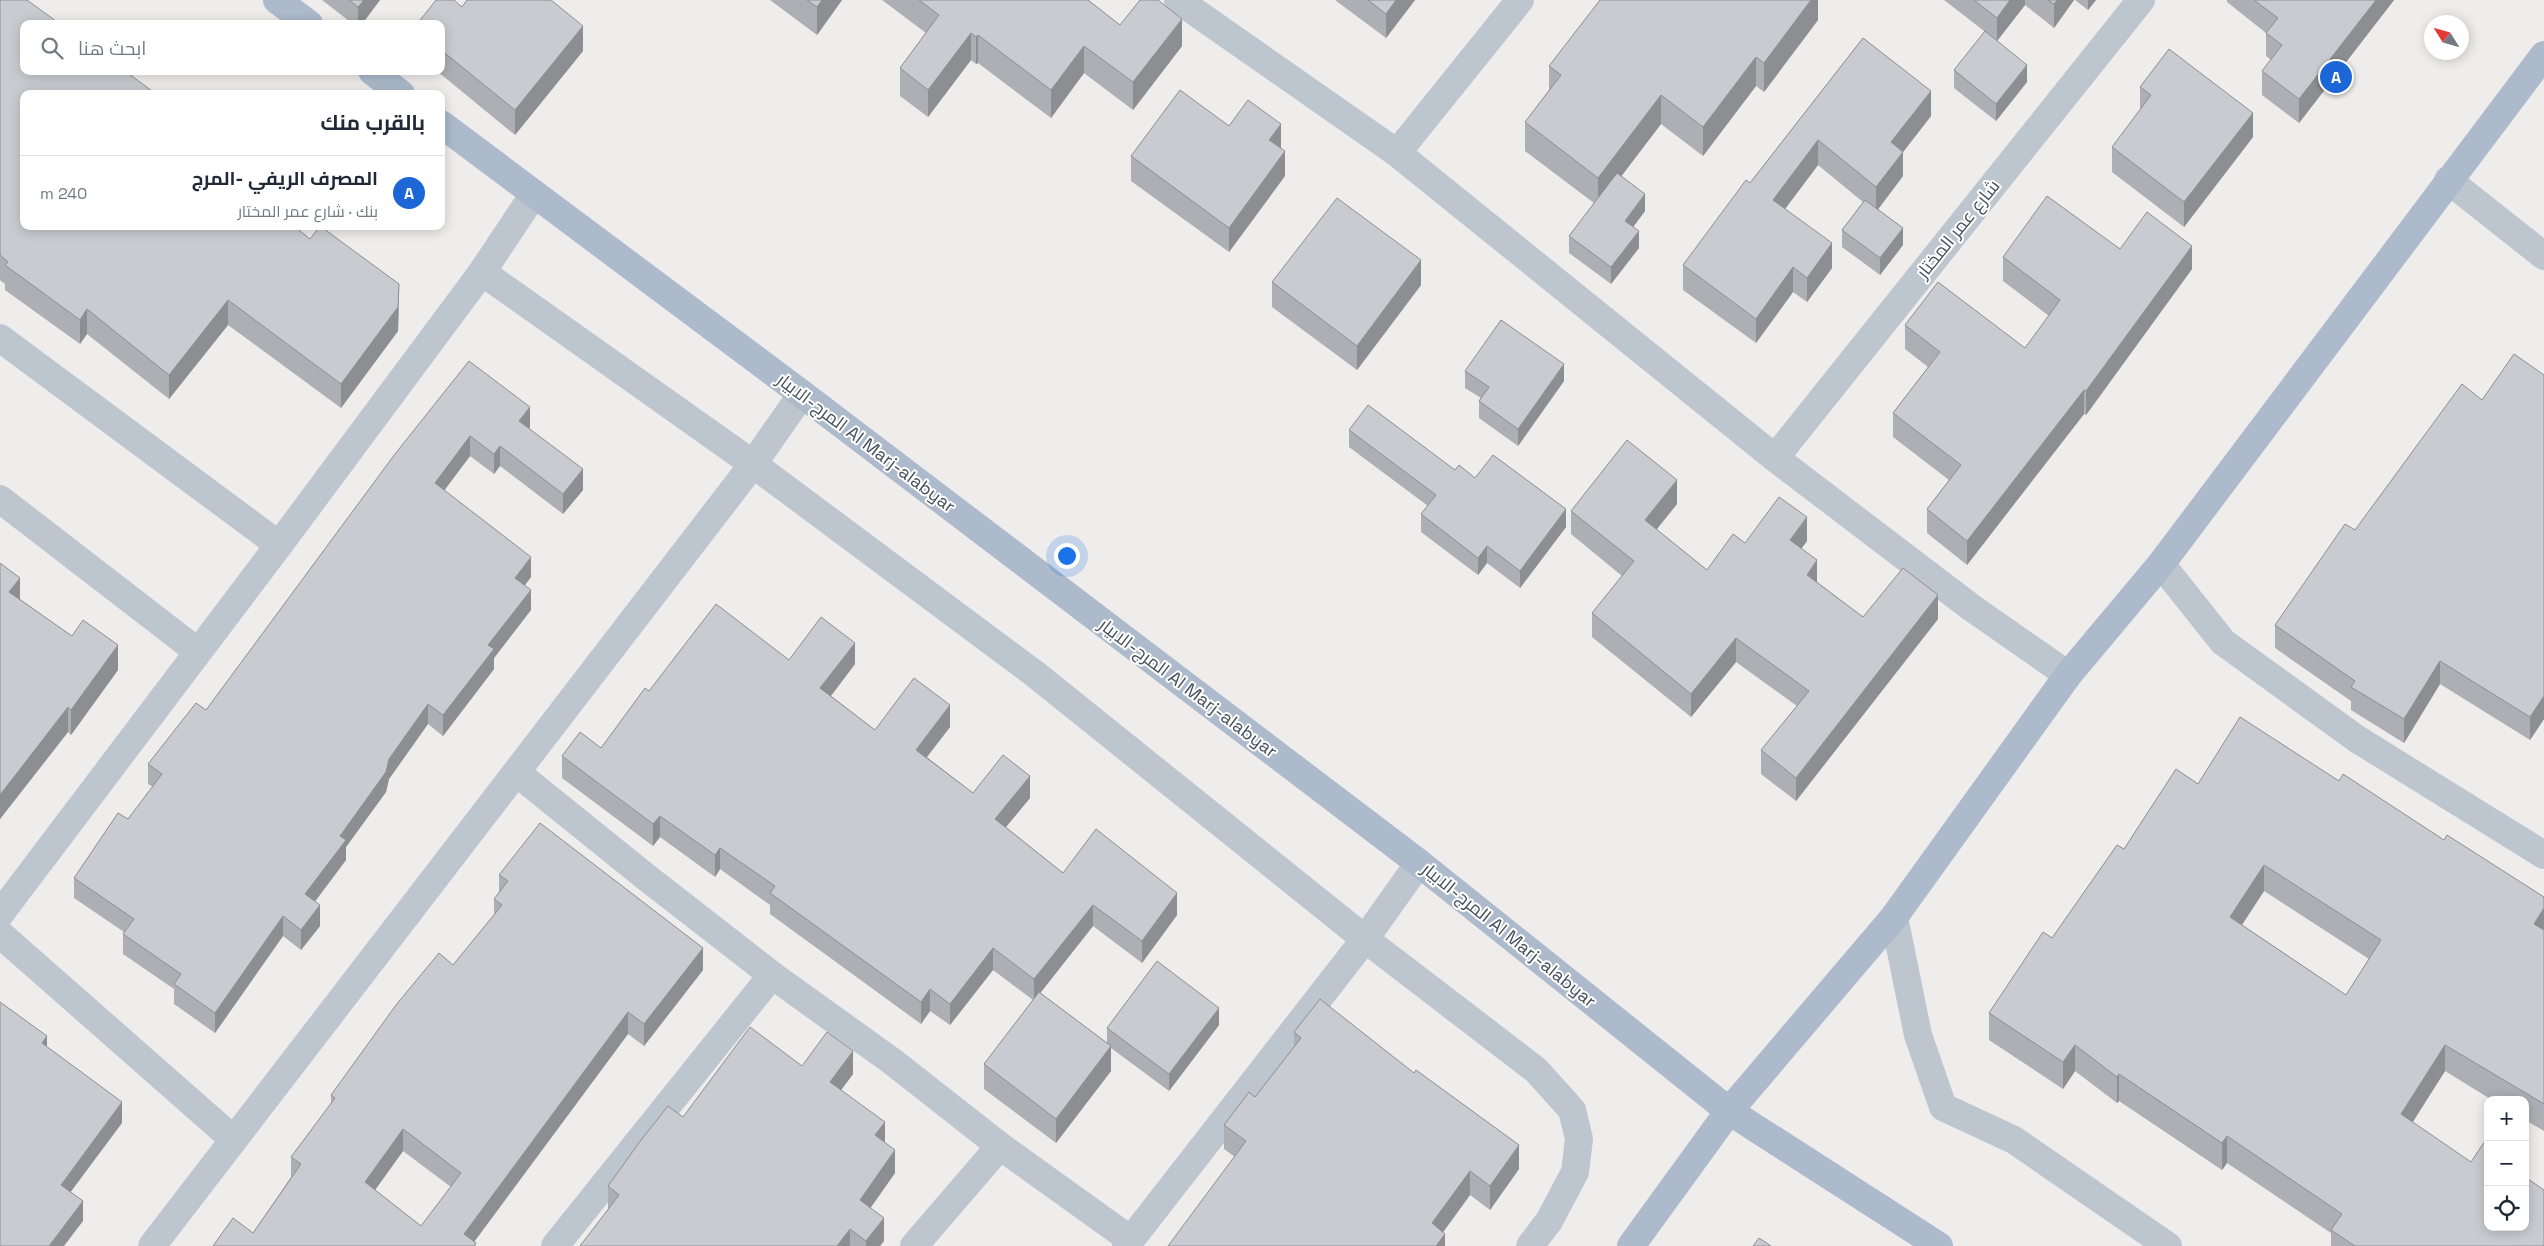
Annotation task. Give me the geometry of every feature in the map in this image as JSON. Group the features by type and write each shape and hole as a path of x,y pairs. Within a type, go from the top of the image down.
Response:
{"main road":[{"path":"277,0 303,20"},
{"path":"1631,1246 1729,1112 1894,917 2068,675 2161,564 2448,180 2544,55"},
{"path":"377,75 396,90"},
{"name":"المرج-الابيار Al Marj-alabyar","path":"445,127 802,394 1418,863 1729,1112 1939,1246"}],"street":[{"path":"1178,0 1397,153 1775,458 1972,608 2068,675"},
{"path":"1397,153 1520,0"},
{"name":"شارع عمر المختار","path":"1775,458 2141,0"},
{"path":"2448,180 2544,256"},
{"path":"0,914 279,545 482,272 534,194"},
{"path":"482,272 753,464 1035,674 1365,939 1536,1070 1572,1110 1579,1139 1576,1172 1548,1221 1530,1246"},
{"path":"0,338 279,545"},
{"path":"152,1246 753,464 802,394"},
{"path":"0,499 197,652"},
{"path":"2161,564 2223,642 2357,739 2544,855"},
{"path":"517,773 772,975 893,1062 1128,1243 1365,939 1418,863"},
{"path":"1894,917 1918,1035 1943,1106 2014,1140 2168,1246"},
{"path":"0,934 233,1139"},
{"path":"555,1246 772,975"},
{"path":"914,1246 1000,1146"}],"building":[{"path":"0,0 27,0 54,20 20,20 20,75 130,75 151,90 20,90 20,230 299,230 310,239 317,230 325,230 399,284 398,307 341,384 228,300 169,375 87,309 80,320 5,265 8,262 0,255"},
{"path":"349,0 364,0 358,7"},
{"path":"436,0 454,0 462,7 467,0 551,0 583,26 515,110 445,53 445,20 420,20"},
{"path":"807,0 822,0 817,7"},
{"path":"919,0 1088,0 1120,25 1140,0 1158,0 1182,19 1133,82 1084,46 1051,90 978,35 976,37 971,33 928,90 900,68 939,15"},
{"path":"1368,0 1396,0 1386,14"},
{"path":"1600,0 1811,0 1764,63 1756,57 1703,127 1661,95 1598,178 1525,122 1561,75 1549,66"},
{"path":"1974,0 2010,0 1997,18"},
{"path":"2048,0 2057,0 2054,4"},
{"path":"2254,0 2376,0 2299,99 2262,71 2282,45 2266,33 2278,18"},
{"path":"1985,31 2027,65 1996,104 1954,70"},
{"path":"1863,38 1931,91 1891,142 1903,152 1876,187 1818,140 1773,200 1832,243 1807,278 1793,267 1756,319 1683,265 1746,180 1750,183"},
{"path":"2169,49 2253,113 2184,202 2112,147 2151,95 2140,87"},
{"path":"1180,90 1229,126 1248,100 1281,124 1269,140 1285,151 1229,228 1131,156"},
{"path":"1617,173 1645,194 1625,221 1639,231 1611,267 1569,236"},
{"path":"2047,196 2120,249 2147,212 2192,246 2086,391 2084,390 1967,541 1927,509 1961,465 1893,413 1940,352 1905,325 1938,282 2025,348 2060,300 2003,257"},
{"path":"1337,198 1421,260 1357,346 1272,282"},
{"path":"1865,200 1903,228 1880,258 1842,230"},
{"path":"1501,320 1564,364 1518,429 1479,401 1489,387 1465,371"},
{"path":"2514,354 2544,375 2544,696 2530,717 2440,661 2404,719 2351,687 2355,681 2275,625 2345,524 2355,530 2462,384 2482,400"},
{"path":"469,361 530,407 519,421 583,469 563,494 500,446 494,454 470,436 435,483 531,557 515,578 531,590 488,645 494,649 443,715 428,704 389,759 386,772 340,836 346,840 305,894 320,905 301,930 283,916 215,1013 174,984 181,974 123,934 134,919 74,878 118,813 128,819 162,774 148,764 196,703 206,710 395,454"},
{"path":"1368,405 1455,470 1459,465 1475,478 1493,455 1566,509 1520,571 1487,546 1478,558 1421,514 1436,495 1349,430"},
{"path":"1627,440 1677,480 1645,520 1707,570 1733,534 1745,543 1779,497 1807,517 1790,540 1817,560 1807,575 1863,617 1903,568 1938,595 1796,778 1761,750 1809,691 1736,638 1691,694 1592,613 1634,561 1571,511"},
{"path":"0,563 20,578 9,592 72,636 83,620 118,645 71,710 68,707 0,795"},
{"path":"716,604 789,660 821,617 855,643 820,688 875,730 914,678 950,705 916,750 973,793 1003,755 1030,776 995,819 1063,873 1096,829 1177,893 1142,941 1093,905 1034,979 993,948 950,1004 930,989 921,1002 770,893 775,886 720,848 715,855 660,816 653,824 562,756 580,732 601,748 645,688 649,691"},
{"path":"2240,717 2339,781 2343,774 2444,840 2447,835 2544,897 2544,908 2534,924 2544,930 2544,1104 2445,1045 2401,1114 2471,1162 2484,1142 2484,1231 2529,1231 2529,1180 2544,1190 2544,1246 2355,1246 2331,1230 2342,1214 2227,1136 2222,1143 2119,1074 2117,1077 2075,1045 2063,1062 1989,1013 2043,932 2052,938 2117,845 2124,849 2176,769 2198,784","holes":["2264,865 2381,940 2346,995 2230,917"]},
{"path":"540,823 703,948 644,1024 628,1012 464,1234 476,1243 474,1246 213,1246 233,1218 253,1233 301,1164 291,1157 335,1098 331,1095 396,1005 439,953 453,965 502,905 494,899 508,881 499,875","holes":["403,1129 461,1173 421,1226 365,1182"]},
{"path":"1157,961 1219,1008 1169,1074 1107,1028"},
{"path":"1039,992 1111,1046 1056,1119 984,1064"},
{"path":"1320,999 1414,1073 1416,1070 1519,1145 1490,1186 1470,1171 1432,1223 1445,1234 1436,1246 1168,1246 1246,1141 1224,1125 1249,1092 1255,1097 1301,1038 1294,1032"},
{"path":"0,1002 47,1036 42,1043 122,1102 61,1185 83,1201 49,1246 0,1246"},
{"path":"750,1027 802,1066 827,1032 853,1051 830,1082 885,1122 875,1135 895,1150 860,1200 884,1218 866,1241 850,1229 837,1246 580,1246 619,1195 608,1186 641,1140 668,1106 683,1117"},
{"path":"1759,1238 1771,1246 1753,1246"}],"place":[{"name":"المصرف الريفي -المرج","path":"2336,77"}]}
